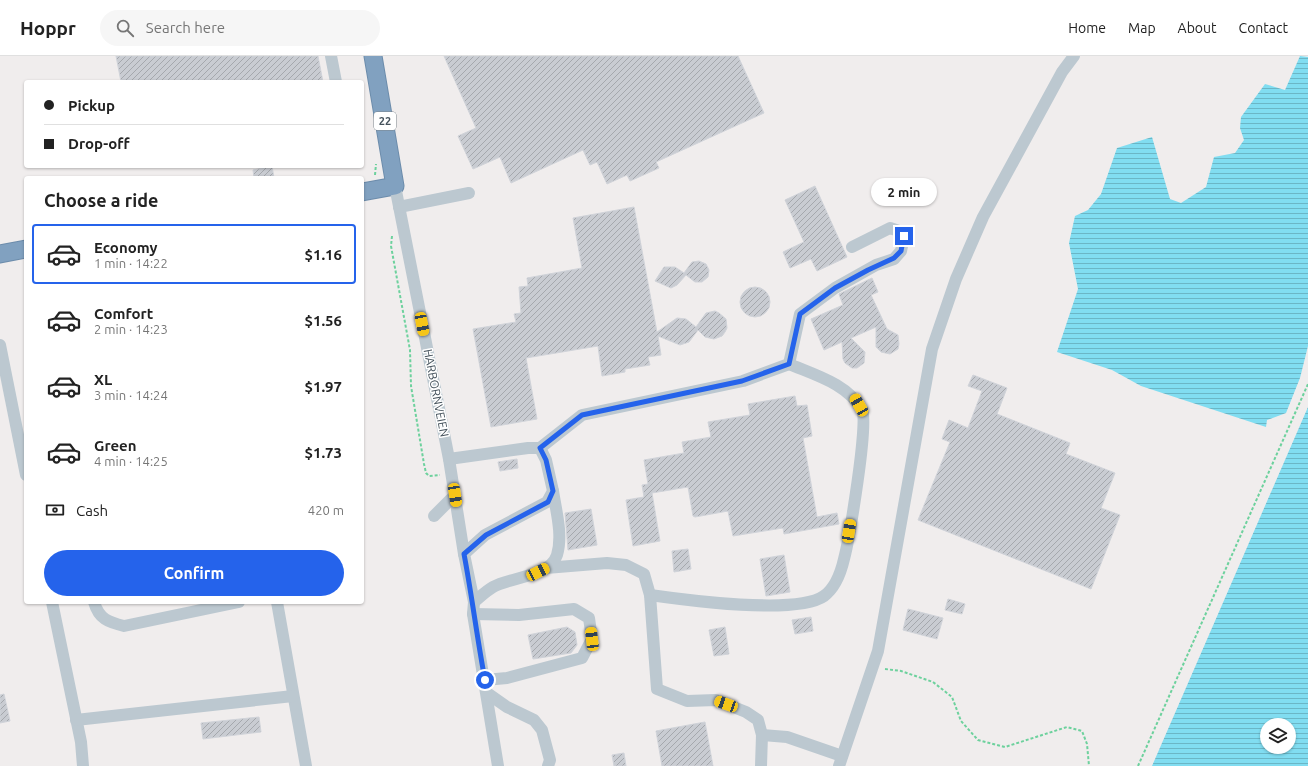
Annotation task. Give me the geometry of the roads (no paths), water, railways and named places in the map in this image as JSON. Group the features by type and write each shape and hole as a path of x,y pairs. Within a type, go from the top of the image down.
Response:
{"highway":[{"name":"22","path":"373,56 395,186"},
{"path":"364,192 395,186"},
{"path":"0,254 24,250"}],"street":[{"path":"331,56 336,80"},
{"path":"762,735 787,737 841,761 874,667 878,651 932,349 956,279 983,217 1062,72 1074,56"},
{"name":"HARBORNVEIEN","path":"395,186 449,459 474,608 498,766"},
{"path":"399,207 469,193"},
{"path":"789,364 800,314 835,288 894,258 901,251 904,236 899,231 890,228 852,247"},
{"path":"0,345 24,465"},
{"path":"449,459 528,448 540,448 582,415 742,381 789,364 830,381 855,398 863,412 861,453 844,560 836,582 824,596 809,602 766,604 706,603 650,595"},
{"path":"540,448 546,460 553,491 559,539 557,556 546,568"},
{"path":"464,554 486,535 548,502 553,491"},
{"path":"434,516 455,495"},
{"path":"474,608 494,586 531,575 546,568 607,563 626,565 644,574 650,595 657,689 687,701 716,700 746,712 758,720 762,735 760,766"},
{"path":"52,604 84,766"},
{"path":"95,604 97,612 109,622 124,626 229,604"},
{"path":"276,604 306,766"},
{"path":"474,608 519,615 574,609 589,618 592,639 582,658 507,678 485,680"},
{"path":"487,693 507,707 534,720 542,730 550,760 548,766"},
{"path":"76,720 293,696"}],"water":[{"path":"1300,56 1308,57 1308,346 1300,378 1286,413 1267,420 1266,427 1141,386 1112,370 1057,352 1078,289 1069,243 1075,216 1088,210 1101,194 1117,148 1152,137 1170,199 1181,203 1206,187 1214,157 1235,153 1244,140 1240,128 1241,117 1265,84 1285,90"},
{"path":"1308,407 1308,766 1152,766"}]}
